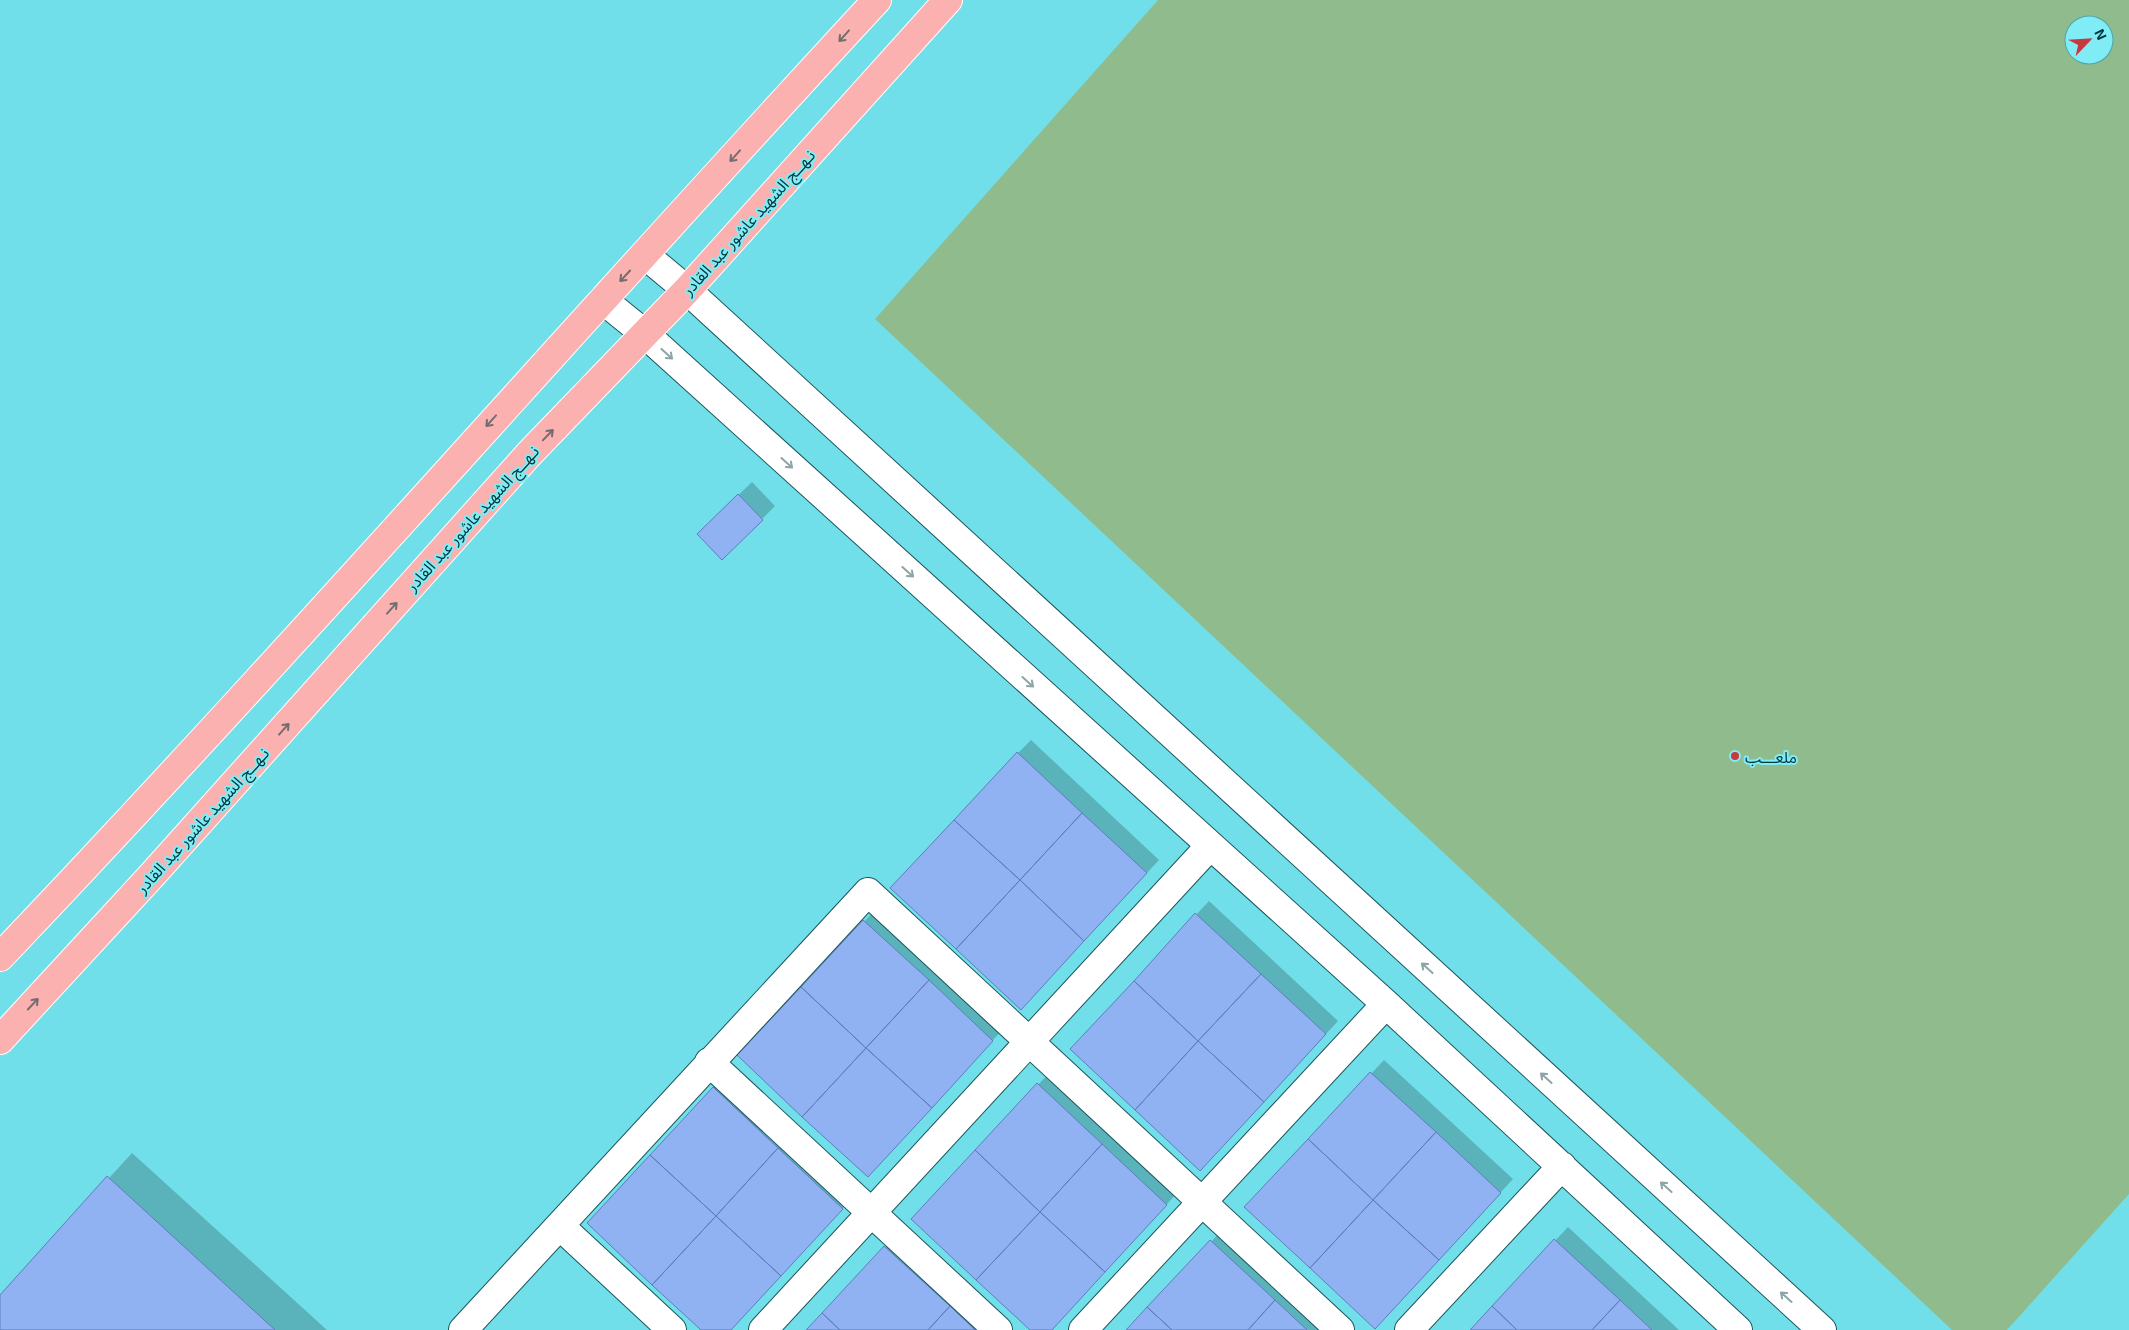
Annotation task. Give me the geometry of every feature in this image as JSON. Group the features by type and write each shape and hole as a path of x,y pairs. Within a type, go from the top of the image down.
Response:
{"main road":[{"path":"0,957 112,839 877,0"},
{"name":"نـهــج الشهيد عاشور عبد القادر","path":"0,1040 166,860 529,454 687,290 948,0"}],"street":[{"path":"645,255 687,290 1822,1330"},
{"path":"603,300 645,334 1210,847 1386,1004 1562,1166 1728,1327"},
{"path":"764,1330 1210,847"},
{"path":"463,1330 868,892 1031,1041 1200,1202 1340,1330"},
{"path":"1083,1330 1386,1004"},
{"path":"709,1062 998,1330"},
{"path":"1409,1330 1562,1166"},
{"path":"560,1226 672,1330"}],"green space":[{"name":"ملعـــب","path":"1158,0 2129,0 2129,1194 2007,1330 1952,1330 875,319"}],"building":[{"path":"738,494 763,520 722,560 697,534"},
{"path":"1017,752 1082,813 1020,880 954,820"},
{"path":"1082,813 1147,873 1084,941 1020,880"},
{"path":"954,820 1020,880 956,949 890,888"},
{"path":"1020,880 1084,941 1021,1010 956,949"},
{"path":"1195,913 1261,974 1198,1041 1134,981"},
{"path":"863,920 929,980 866,1048 801,987"},
{"path":"1261,974 1326,1034 1264,1102 1198,1041"},
{"path":"929,980 993,1041 932,1108 866,1048"},
{"path":"1134,981 1198,1041 1135,1110 1070,1049"},
{"path":"801,987 866,1048 802,1117 737,1055"},
{"path":"1198,1041 1264,1102 1200,1171 1135,1110"},
{"path":"866,1048 932,1108 868,1177 802,1117"},
{"path":"1370,1072 1436,1132 1373,1200 1308,1139"},
{"path":"1037,1083 1102,1144 1040,1212 975,1150"},
{"path":"713,1087 778,1148 716,1216 650,1155"},
{"path":"1436,1132 1501,1193 1439,1260 1373,1200"},
{"path":"1308,1139 1373,1200 1310,1268 1244,1207"},
{"path":"1102,1144 1167,1205 1105,1272 1040,1212"},
{"path":"778,1148 843,1209 781,1276 716,1216"},
{"path":"975,1150 1040,1212 976,1280 911,1219"},
{"path":"650,1155 716,1216 652,1285 587,1223"},
{"path":"107,1176 275,1330 0,1330 0,1295"},
{"path":"1373,1200 1439,1260 1375,1329 1310,1268"},
{"path":"1040,1212 1105,1272 1052,1330 1030,1330 976,1280"},
{"path":"716,1216 781,1276 731,1330 701,1330 652,1285"},
{"path":"1554,1239 1620,1300 1592,1330 1517,1330 1492,1306"},
{"path":"1210,1240 1275,1300 1248,1330 1172,1330 1147,1307"},
{"path":"884,1246 950,1306 928,1330 840,1330 822,1313"},
{"path":"1275,1300 1307,1330 1248,1330"},
{"path":"1620,1300 1652,1330 1592,1330"},
{"path":"950,1306 975,1330 928,1330"},
{"path":"1492,1306 1517,1330 1470,1330"},
{"path":"1147,1307 1172,1330 1126,1330"},
{"path":"822,1313 840,1330 806,1330"}],"place":[{"name":"ملعـــب","path":"1735,756"}]}
